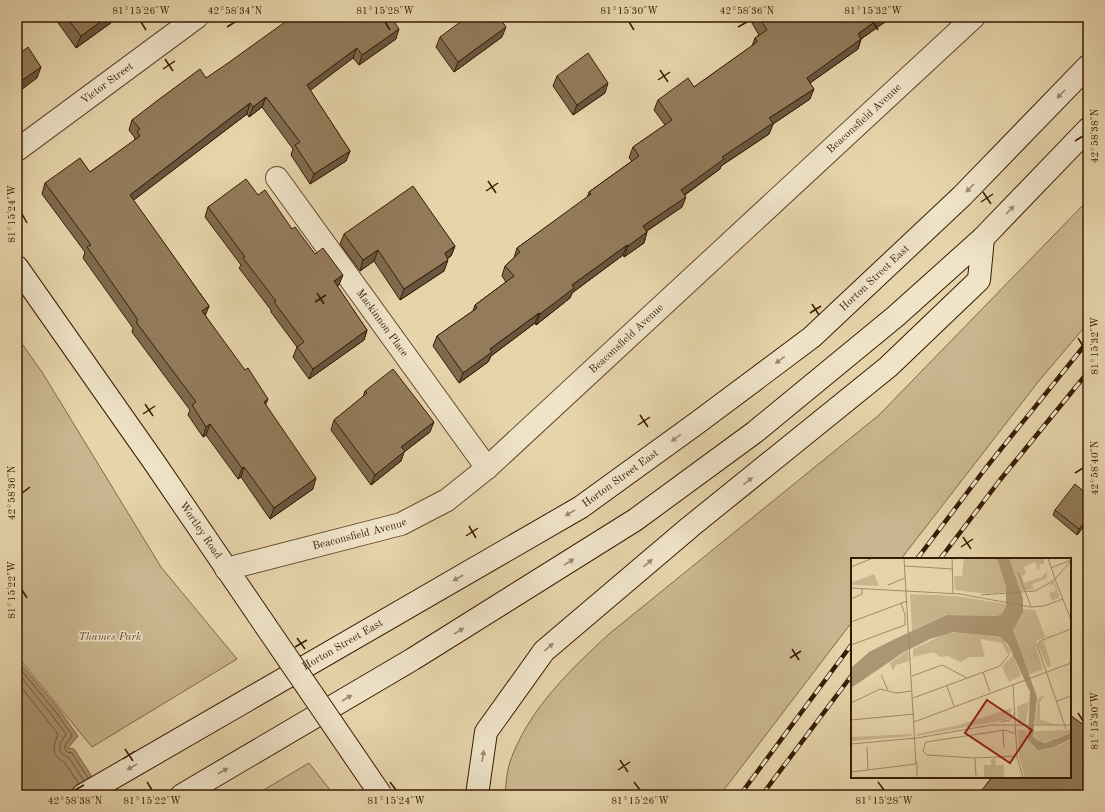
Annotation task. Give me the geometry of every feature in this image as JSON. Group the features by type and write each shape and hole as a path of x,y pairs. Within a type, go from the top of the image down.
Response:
{"main road":[{"name":"Victor Street","path":"17,150 197,17"},
{"name":"Beaconsfield Avenue","path":"226,569 401,524 447,500 487,468 974,17"},
{"name":"Horton Street East","path":"83,795 581,507 697,423 812,337 962,196 1088,66"},
{"path":"186,793 414,659 635,520 755,432 896,316 983,238 1088,129"},
{"name":"Mackinnon Place","path":"277,178 487,468"},
{"path":"477,795 486,732 544,652 690,527 888,367 979,280 983,238"},
{"name":"Wortley Road","path":"17,267 381,795"}],"green space":[{"path":"1088,200 1088,323 1038,382 902,558 851,558 851,623 720,795 505,795 510,763 519,740 540,707 566,676 609,634 879,415"},
{"name":"Thames Park","path":"17,337 42,372 161,567 237,659 92,747 17,656"},
{"path":"309,763 334,795 255,795"}],"water":[{"path":"17,659 58,708 78,736 68,748 74,749 104,795 17,795"}],"building":[{"path":"66,17 107,17 81,36"},
{"path":"292,17 391,17 399,29 362,55 357,48 307,85 350,151 314,174 295,145 300,142 266,97 253,107 250,103 130,195 209,306 202,311 245,370 248,368 268,399 264,402 316,478 274,508 244,467 242,468 210,424 206,427 192,405 196,402 136,322 138,320 87,247 91,245 45,183 80,158 90,172 140,136 137,131 140,129 132,120 158,100 200,69 206,78"},
{"path":"467,17 499,17 506,27 458,62 440,37"},
{"path":"759,17 881,17 858,34 861,39 807,78 814,89 769,118 773,123 722,157 724,159 681,190 686,197 643,226 647,232 572,285 574,288 490,349 492,352 463,373 437,336 477,308 475,305 514,276 505,266 520,252 517,248 591,194 589,192 639,156 633,147 672,120 658,100 688,78 694,87 757,42 755,38 767,30"},
{"path":"17,44 23,51 28,47 41,67 17,84"},
{"path":"588,53 608,83 577,105 557,76"},
{"path":"246,179 258,195 265,190 292,229 295,227 315,254 323,248 343,275 334,281 367,330 313,369 297,347 304,342 274,302 276,301 243,258 245,257 208,207"},
{"path":"413,186 455,246 445,253 448,260 404,289 378,250 363,260 344,234"},
{"path":"393,369 434,422 401,447 405,451 375,475 334,420 367,393 365,391"},
{"path":"1075,484 1088,495 1088,518 1079,529 1055,510"},
{"path":"1071,716 1088,728 1088,795 978,795 991,778 1071,778"}],"railway":[{"path":"918,558 985,469 1088,341"},
{"path":"941,558 1000,480 1088,372"},
{"path":"740,795 851,645"},
{"path":"762,795 851,676"}]}
